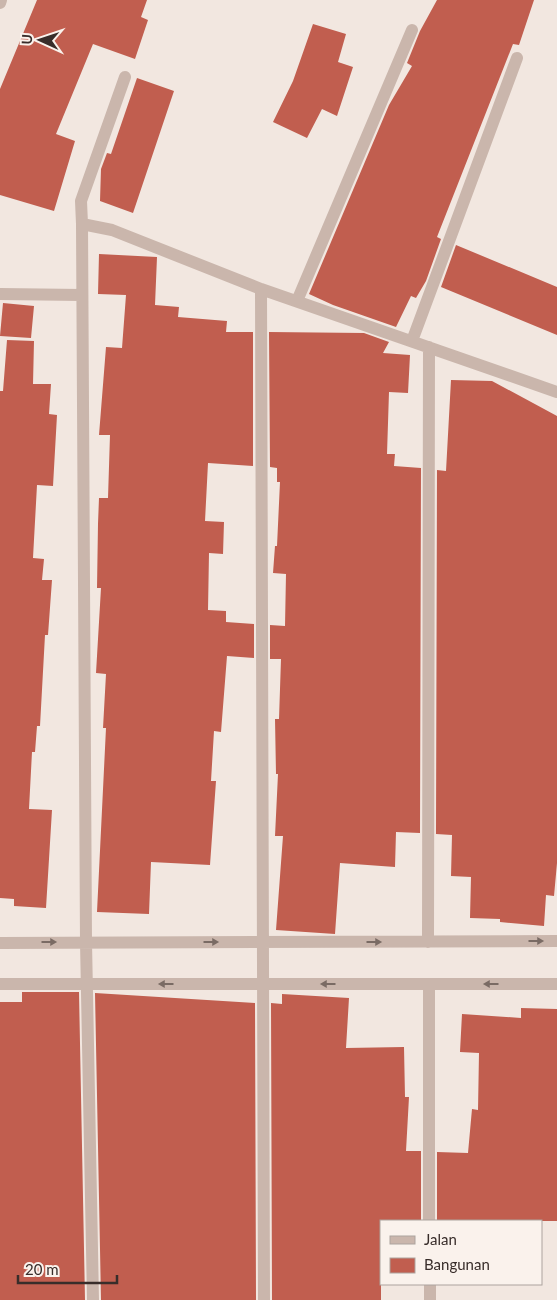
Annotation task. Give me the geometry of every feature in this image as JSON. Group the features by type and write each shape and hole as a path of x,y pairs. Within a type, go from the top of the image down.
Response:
{"street":[{"path":"297,302 412,30"},
{"path":"412,341 517,58"},
{"path":"93,1300 86,942 81,201 125,77"},
{"path":"82,224 112,230 261,289 557,392"},
{"path":"261,289 264,1300"},
{"path":"0,294 82,295"},
{"path":"428,942 429,347"},
{"path":"0,943 557,942"},
{"path":"0,984 557,984"},
{"path":"429,984 429,1220"},
{"path":"430,1285 430,1300"}],"building":[{"path":"37,0 147,0 141,17 148,20 135,59 93,44 56,134 75,141 54,211 0,195 0,89"},
{"path":"437,0 534,0 519,45 513,44 437,237 441,239 426,281 416,298 411,296 396,327 333,305 309,294 389,105 412,66 407,63 420,31"},
{"path":"313,24 346,34 338,62 353,67 337,116 322,109 307,138 273,122 293,81"},
{"path":"137,78 174,91 133,213 100,201 101,169 107,153 111,154"},
{"path":"456,245 557,287 557,335 441,287"},
{"path":"99,254 157,257 155,305 179,307 178,317 227,321 226,332 253,332 253,466 208,463 205,521 224,522 223,554 209,553 208,610 226,611 226,622 254,624 254,658 227,656 221,732 214,731 211,781 216,781 210,865 151,862 149,914 97,912 106,728 103,728 106,674 96,673 101,588 97,588 98,524 99,498 108,498 110,435 99,435 106,347 122,348 126,295 98,294"},
{"path":"3,303 34,306 31,338 0,336"},
{"path":"269,332 364,333 389,342 383,353 410,355 408,393 389,392 387,454 395,454 394,466 421,468 420,833 396,832 395,867 340,863 335,934 276,930 283,836 275,836 278,774 276,774 275,719 279,719 281,659 270,659 270,625 285,626 286,574 273,573 275,546 277,546 280,482 277,482 277,468 270,467"},
{"path":"7,340 34,341 33,384 51,384 49,414 57,415 53,486 37,485 33,558 44,559 42,580 52,580 48,635 45,635 40,726 37,726 35,752 32,752 29,809 52,810 46,908 14,906 14,899 0,898 0,391 3,391"},
{"path":"451,380 492,381 557,416 557,863 554,896 546,895 544,926 500,922 500,919 470,918 471,877 451,876 452,835 436,834 437,470 446,471"},
{"path":"22,992 79,992 85,1300 0,1300 0,1002 22,1002"},
{"path":"95,993 255,1003 256,1300 101,1300"},
{"path":"282,994 349,998 346,1048 404,1047 405,1097 409,1097 406,1151 421,1151 421,1220 380,1220 381,1300 272,1300 271,1003 282,1004"},
{"path":"521,1008 557,1009 557,1221 437,1220 437,1152 468,1153 472,1109 478,1110 479,1053 460,1052 462,1014 521,1018"}]}
